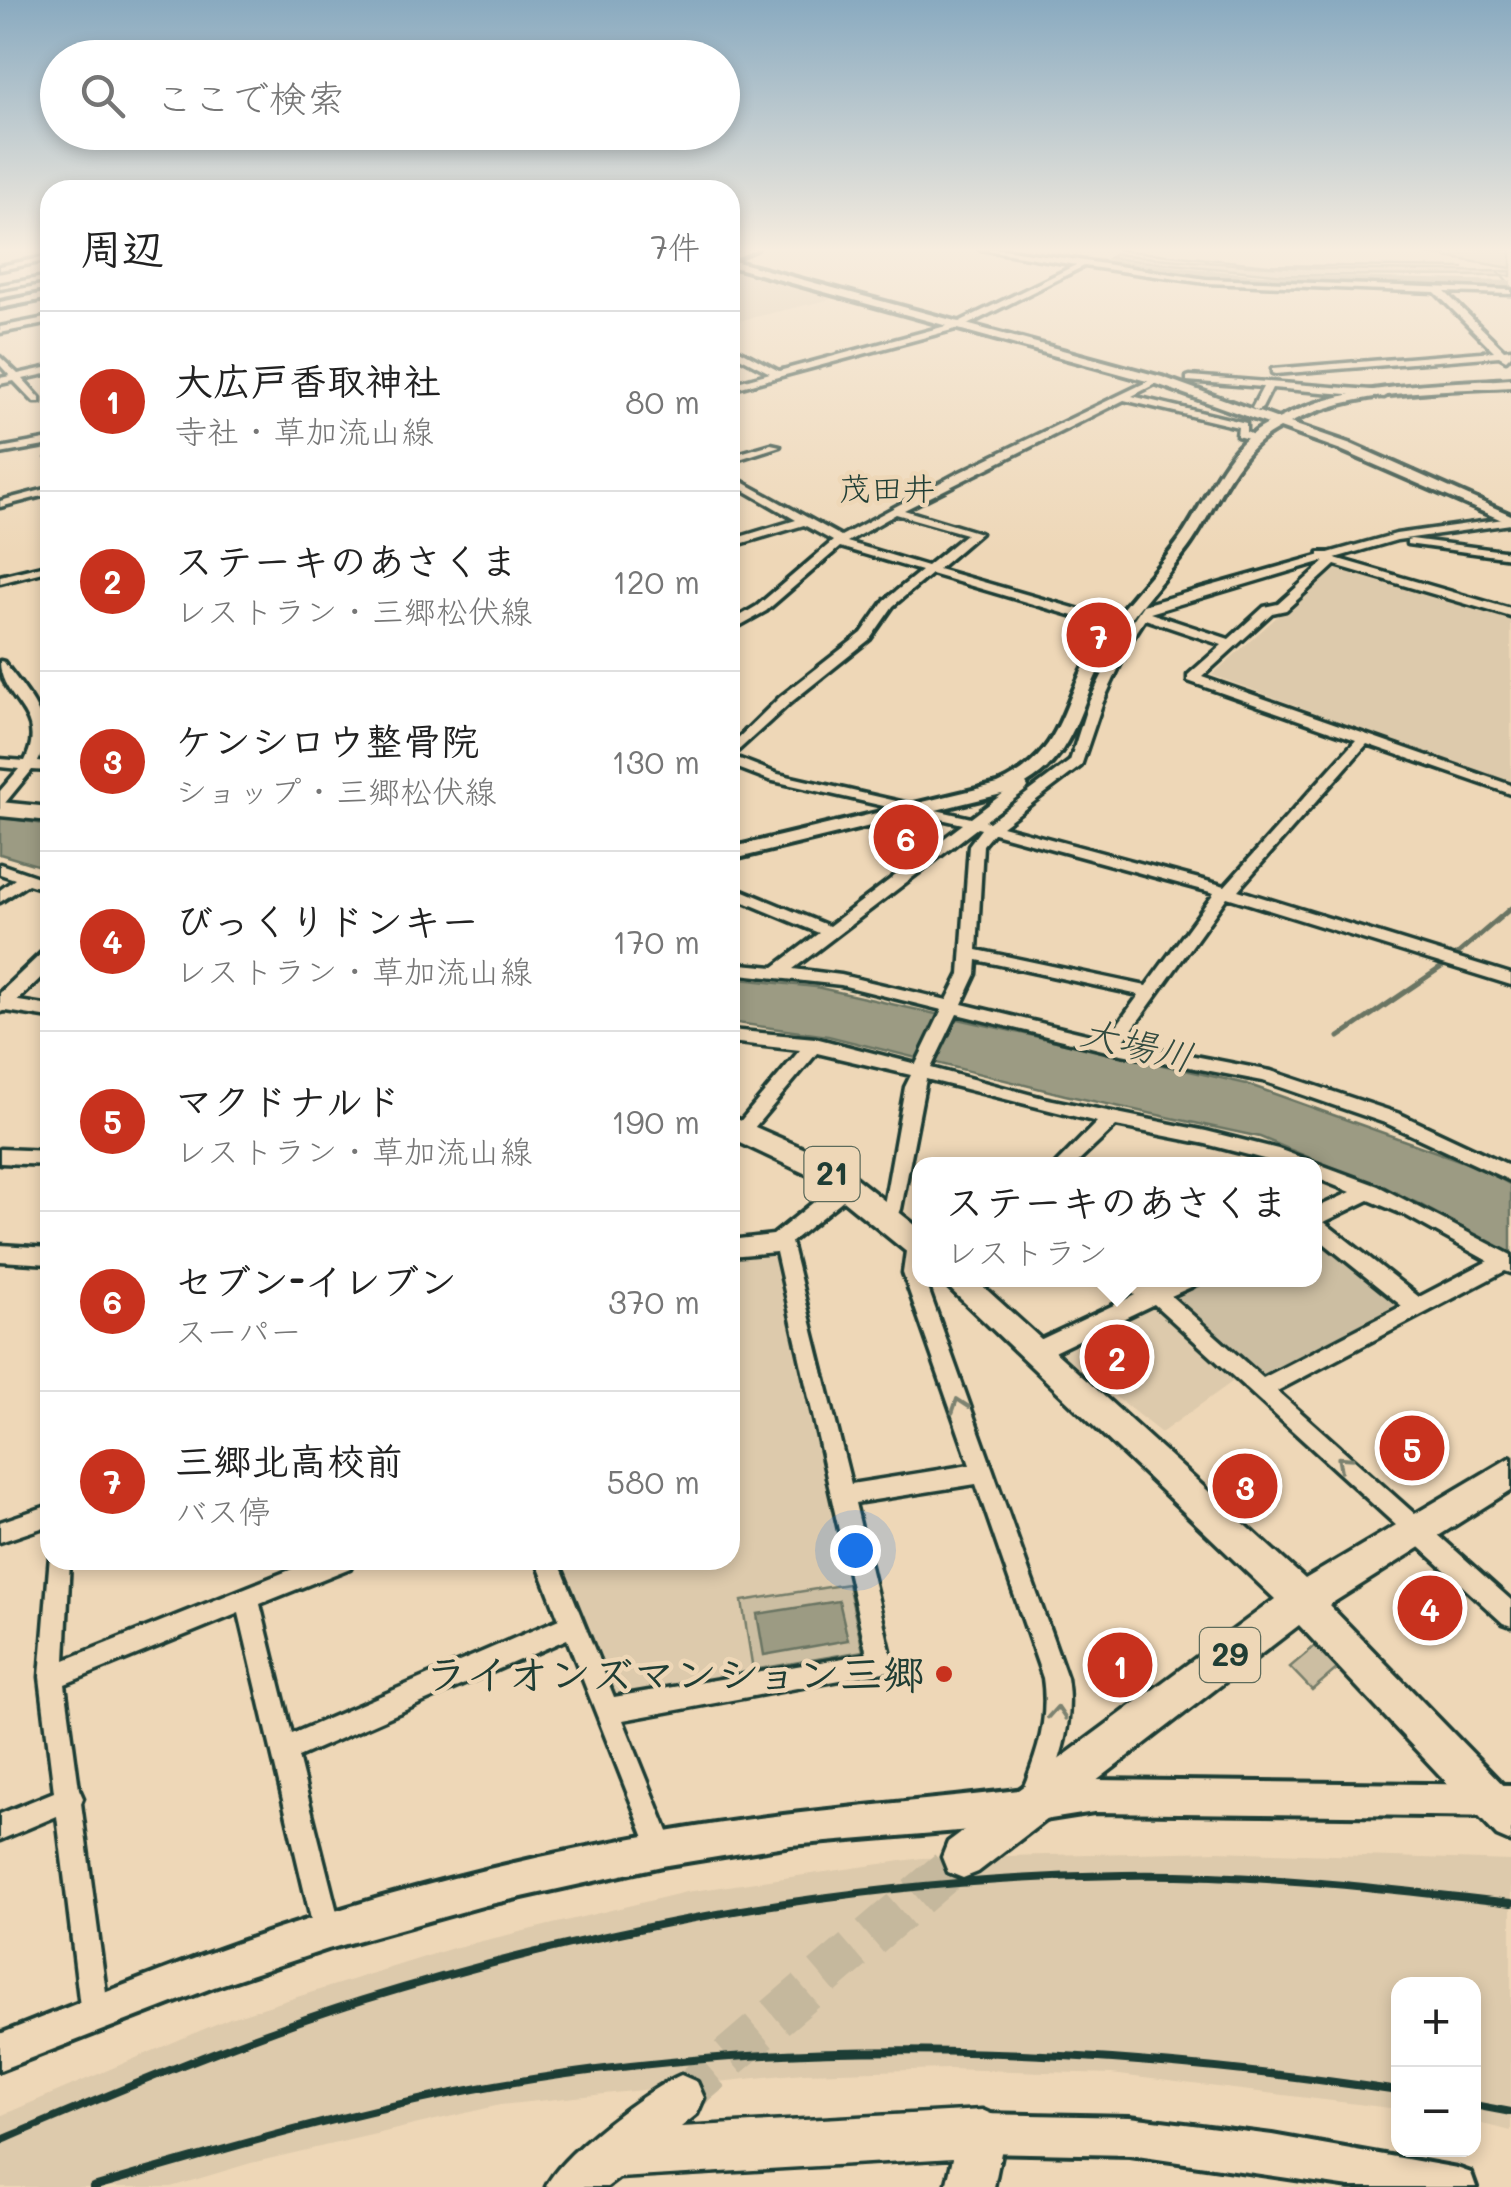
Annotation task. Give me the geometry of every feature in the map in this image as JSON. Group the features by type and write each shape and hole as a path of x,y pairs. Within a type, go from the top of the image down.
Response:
{"main road":[{"path":"0,809 40,813"},
{"name":"21","path":"740,1130 801,1155 847,1186 912,1240"},
{"path":"964,1287 1188,1488 1504,1808"},
{"name":"29","path":"963,1857 1302,1602 1415,1528 1511,1472"},
{"path":"570,2187 681,2098"},
{"path":"607,2155 982,2133 970,2187"}],"street":[{"path":"740,384 862,351"},
{"path":"1060,351 1286,422 1511,512"},
{"path":"1072,351 1145,370 1256,408 1511,520"},
{"path":"740,353 778,374"},
{"path":"1276,371 1506,353 1511,361"},
{"path":"0,360 37,400"},
{"path":"1374,364 1392,393"},
{"path":"0,381 40,372"},
{"path":"1190,379 1392,393 1511,383"},
{"path":"740,623 789,590 840,542 894,510 1158,380"},
{"path":"1256,408 1267,387"},
{"path":"740,852 1020,783 1052,760 1076,701 1127,616 1178,552 1234,461 1256,438 1286,422 1392,393"},
{"path":"1123,397 1243,425 1240,434 1256,438"},
{"path":"0,450 40,444"},
{"path":"740,455 775,446"},
{"path":"740,484 840,542 929,570 1231,644"},
{"path":"0,504 40,494"},
{"path":"740,746 785,700 866,636 889,603 974,532 894,510"},
{"path":"740,541 806,520"},
{"path":"1127,616 1158,602 1328,559 1396,537 1511,520"},
{"path":"1396,537 1511,555"},
{"path":"1328,559 1511,612"},
{"path":"1328,559 1282,607 1268,610 1193,678 1511,790"},
{"path":"0,580 40,570"},
{"path":"780,970 978,825 1076,763 1095,704 1126,638 1127,616"},
{"path":"0,800 40,753 39,726 1,668"},
{"path":"1076,701 1095,704"},
{"path":"1111,1046 1226,892 1365,738"},
{"path":"740,761 774,777 978,825 1226,892 1511,980"},
{"path":"0,764 40,766"},
{"path":"884,1215 892,1209 911,1164 921,1070 968,974 978,825 1022,787 1020,783"},
{"path":"0,870 40,882"},
{"path":"0,897 28,877"},
{"path":"740,894 830,932"},
{"path":"969,953 1150,992"},
{"path":"0,1004 40,966"},
{"path":"740,968 780,970 1111,1046 1293,1082 1419,1130 1511,1174"},
{"path":"0,1004 40,1010"},
{"path":"740,1037 815,1044 1111,1120 1218,1140 1278,1157"},
{"path":"740,1124 815,1044"},
{"path":"1072,1157 1111,1120"},
{"path":"0,1156 40,1158"},
{"path":"1322,1172 1371,1191 1508,1263"},
{"path":"740,1247 778,1242 847,1186"},
{"path":"1322,1217 1371,1191"},
{"path":"1322,1228 1418,1307"},
{"path":"607,1710 881,1663 785,1248 778,1242"},
{"path":"0,1253 40,1255"},
{"path":"1261,1389 1508,1263"},
{"path":"918,1287 1059,1698 1052,1752 1029,1805"},
{"path":"1140,1287 1261,1389 1511,1615"},
{"path":"1036,1351 1171,1287"},
{"path":"843,1495 982,1473"},
{"path":"0,1532 40,1518"},
{"path":"58,1570 52,1677 95,2014"},
{"path":"52,1677 317,1570"},
{"path":"551,1570 662,1849"},
{"path":"247,1598 328,1932"},
{"path":"284,1750 573,1625"},
{"path":"0,2052 214,1969 328,1932 486,1888 662,1849 791,1828 1130,1794 1504,1808"},
{"path":"0,1827 70,1798"},
{"path":"982,2133 1130,2136 1272,2154 1458,2187"}],"shaded area":[{"path":"1337,563 1511,616 1511,783 1212,675"},
{"path":"0,817 40,823 40,866 0,854"},
{"path":"740,979 816,987 1247,1084 1481,1168 1511,1185 1511,1254 1417,1203 1322,1163 1322,1157 1308,1157 1260,1137 1065,1095 828,1036 740,1023"},
{"path":"1322,1237 1406,1305 1267,1379 1258,1377 1170,1299 1196,1287 1322,1287"},
{"path":"774,1250 779,1253 870,1651 867,1658 615,1696 564,1570 740,1570 740,1254"},
{"path":"1148,1306 1158,1308 1239,1377 1161,1433 1057,1350"},
{"path":"848,1584 863,1651 753,1670 742,1601"},
{"path":"839,1601 848,1640 764,1655 757,1614"},
{"path":"1315,1646 1338,1668 1312,1690 1290,1667"},
{"path":"1218,1851 1511,1861 1511,2131 1481,2124 1481,1977 1391,1977 1391,2108 1111,2074 948,2069 803,2073 500,2105 251,2163 171,2187 0,2187 0,2116 230,2018 453,1948 686,1892 922,1858"}],"waterway":[{"path":"1391,398 1483,388"},
{"path":"1339,1037 1446,964 1511,908"}],"tunnel":[{"path":"681,2098 963,1857"}],"railway":[{"path":"0,2141 225,2048 363,2000 549,1949 738,1910 930,1886 1122,1875 1269,1879 1511,1903"},
{"path":"93,2187 293,2130 445,2095 609,2068 721,2058 834,2052 1060,2056 1173,2064 1391,2090"},
{"path":"1481,2106 1511,2112"}],"place":[{"name":"三郷北高校前","path":"1099,635"},
{"name":"セブン-イレブン","path":"906,837"},
{"name":"ステーキのあさくま","path":"1117,1357"},
{"name":"マクドナルド","path":"1412,1448"},
{"name":"ケンシロウ整骨院","path":"1245,1486"},
{"name":"びっくりドンキー","path":"1430,1608"},
{"name":"大広戸香取神社","path":"1120,1665"},
{"name":"ライオンズマンション三郷","path":"944,1674"}],"district":[{"name":"茂田井","path":"887,489"}],"water label":[{"name":"大場川","path":"1137,1045"}]}
